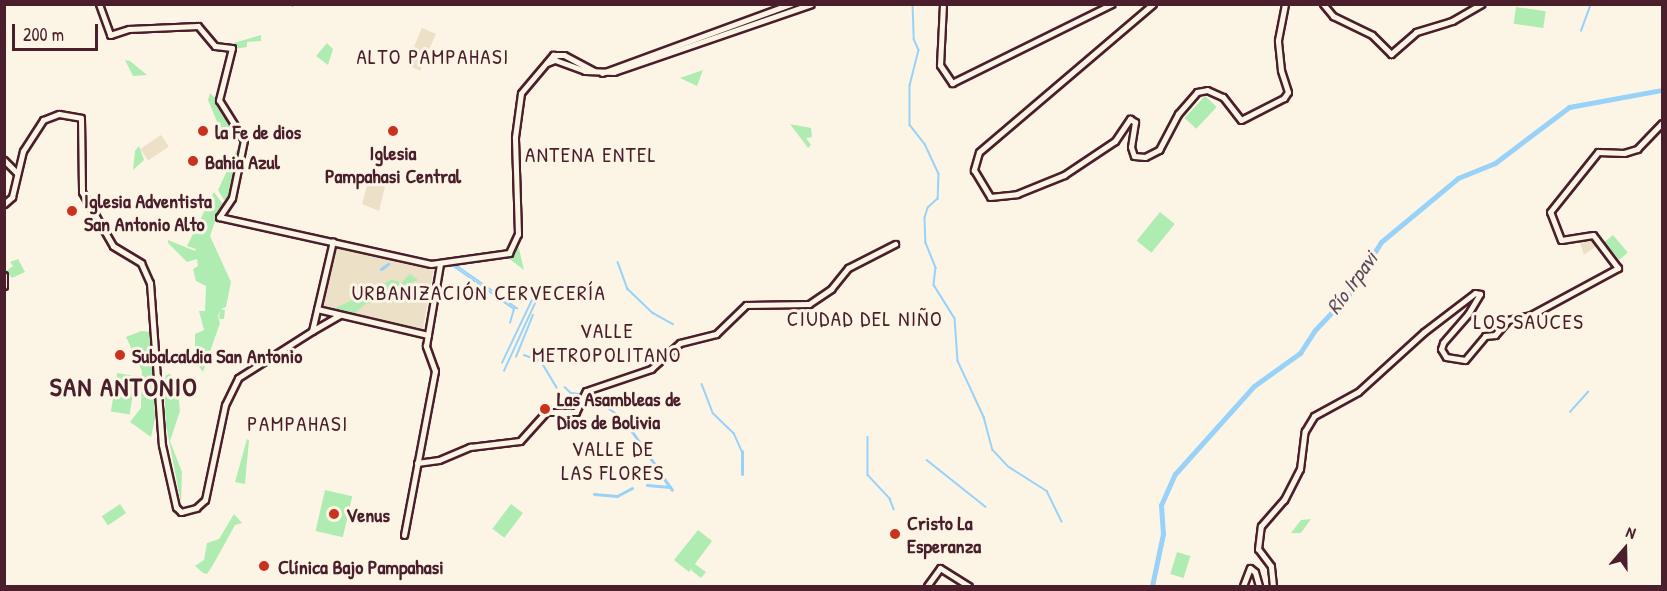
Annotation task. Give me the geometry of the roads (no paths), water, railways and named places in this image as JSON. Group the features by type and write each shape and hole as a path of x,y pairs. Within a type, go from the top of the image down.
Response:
{"main road":[{"path":"99,4 111,35 129,29 198,26 214,46 232,48 219,100 243,142 232,198 219,217 438,264 506,255 514,246 518,234 517,105 530,79 557,54 594,71 614,72 811,4"},
{"path":"602,73 790,4"},
{"path":"943,4 940,65 952,83 1112,4"},
{"path":"1153,4 979,152 974,170 990,197 1017,194 1064,175 1115,141 1130,119 1135,122 1131,147 1134,156 1145,157 1158,150 1178,114 1201,91 1222,97 1241,120 1284,98 1288,92 1281,70 1278,40 1284,4"},
{"path":"1323,4 1333,16 1372,35 1391,54 1416,32 1452,21 1480,4"},
{"path":"4,204 12,197 23,151 43,120 59,114 78,116 83,122 82,189 113,246 141,263 150,283 160,435 176,509 181,512 196,508 205,500 225,405 234,382 244,372 340,315"},
{"path":"1273,586 1271,566 1258,549 1261,526 1284,500 1300,469 1305,431 1314,416 1358,392 1424,332 1474,293 1480,294 1468,314 1443,344 1441,349 1446,357 1465,360 1485,336 1495,334 1508,320 1531,315 1618,268 1593,235 1561,240 1550,212 1598,152 1624,153 1637,149 1662,123"},
{"path":"4,160 17,173"},
{"path":"312,331 334,242"},
{"path":"417,463 439,460 470,447 515,443 528,436 548,411 576,412 589,389 651,369 680,343 716,334 746,305 809,304 831,289 848,268 895,244"},
{"path":"404,535 435,371 427,355 438,264"},
{"path":"4,275 4,286"},
{"path":"317,309 428,334"},
{"path":"927,586 940,568 969,586"},
{"path":"1243,586 1250,568 1255,572 1259,586"}],"waterway":[{"path":"913,4 914,39 919,50 910,85 910,125 925,144 939,174 938,199 928,208 925,218 926,243 936,268 934,285 955,318 958,361 984,417 993,450 1009,467 1047,491 1062,522"},
{"path":"1581,31 1591,4"},
{"name":"Río Irpavi","path":"1152,586 1163,534 1161,505 1175,474 1254,386 1300,353 1315,330 1349,294 1381,242 1458,178 1495,163 1569,107 1662,90"},
{"path":"618,262 628,289 653,313 673,324"},
{"path":"381,269 388,264"},
{"path":"451,264 513,308"},
{"path":"456,265 517,308"},
{"path":"502,363 533,298"},
{"path":"504,371 536,301"},
{"path":"510,323 514,309"},
{"path":"516,357 533,315"},
{"path":"524,355 541,361 557,388"},
{"path":"702,384 713,413 734,433 742,451"},
{"path":"565,387 571,393 580,394"},
{"path":"1570,412 1588,392"},
{"path":"593,398 617,414"},
{"path":"622,419 626,423"},
{"path":"626,423 660,472"},
{"path":"868,437 868,475 890,499 894,509"},
{"path":"742,451 742,474"},
{"path":"927,460 986,507"},
{"path":"662,476 672,490"},
{"path":"647,485 670,487"},
{"path":"594,494 617,496 632,488"}],"place":[{"name":"la Fe de dios","path":"203,131"},
{"name":"Iglesia Pampahasi Central","path":"393,131"},
{"name":"Bahia Azul","path":"193,161"},
{"name":"Iglesia Adventista San Antonio Alto","path":"72,211"},
{"name":"Subalcaldia San Antonio","path":"120,355"},
{"name":"Las Asambleas de Dios de Bolivia","path":"545,409"},
{"name":"Venus","path":"334,514"},
{"name":"Cristo La Esperanza","path":"895,534"},
{"name":"Clínica Bajo Pampahasi","path":"264,566"}],"district":[{"name":"ALTO PAMPAHASI","path":"433,57"},
{"name":"ANTENA ENTEL","path":"591,155"},
{"name":"URBANIZACIÓN CERVECERÍA","path":"479,293"},
{"name":"CIUDAD DEL NIÑO","path":"865,319"},
{"name":"LOS SAUCES","path":"1529,322"},
{"name":"VALLE METROPOLITANO","path":"607,343"},
{"name":"SAN ANTONIO","path":"124,387"},
{"name":"PAMPAHASI","path":"298,424"},
{"name":"VALLE DE LAS FLORES","path":"613,461"}]}
